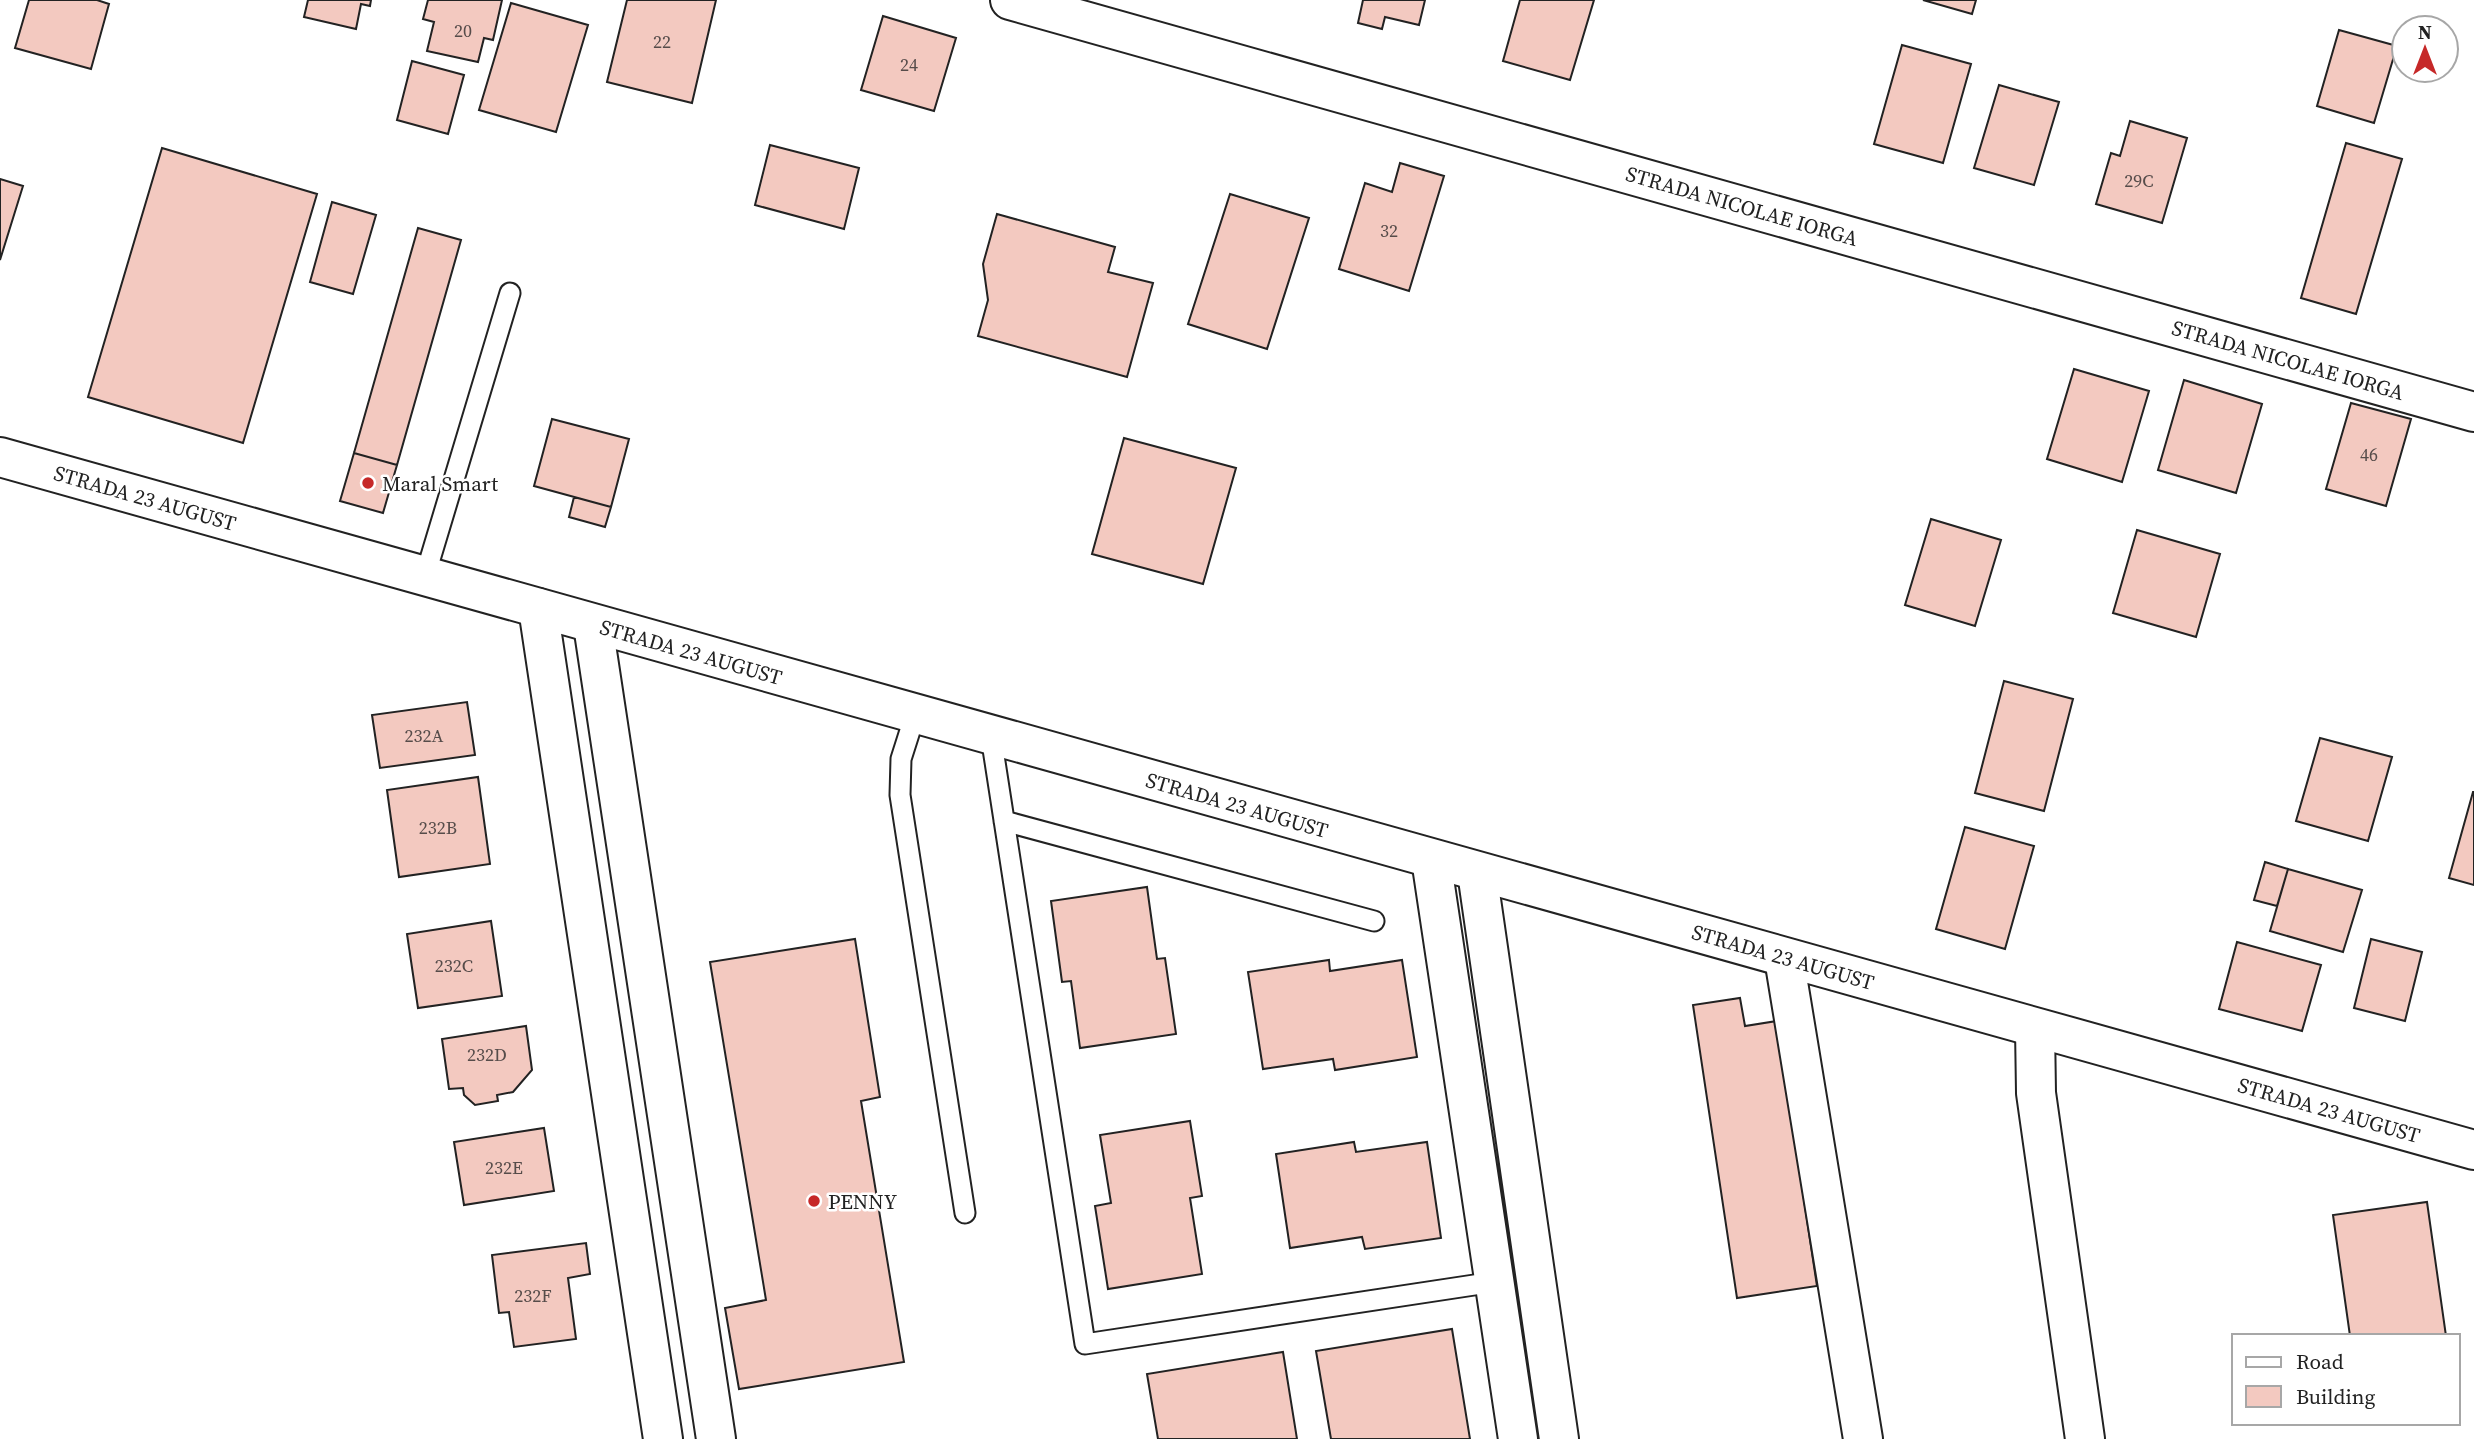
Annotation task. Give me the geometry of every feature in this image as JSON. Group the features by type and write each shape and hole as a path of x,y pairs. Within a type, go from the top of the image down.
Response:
{"street":[{"name":"STRADA NICOLAE IORGA","path":"1010,0 2474,412"},
{"name":"STRADA 23 AUGUST","path":"0,457 2474,1150"},
{"path":"538,608 663,1439"},
{"path":"593,625 716,1439"},
{"path":"1431,859 1518,1439"},
{"path":"1477,872 1559,1439"},
{"path":"1784,958 1863,1439"},
{"path":"2035,1028 2036,1094 2085,1439"}],"lane":[{"path":"425,576 510,293"},
{"path":"915,715 901,759 900,795 965,1213"},
{"path":"991,736 1085,1345 1494,1282"},
{"path":"1004,821 1374,921"}],"building":[{"path":"29,0 97,0 109,4 91,69 15,48"},
{"path":"308,0 371,0 370,6 361,4 356,29 304,17"},
{"path":"428,0 502,0 493,40 484,38 478,62 427,51 434,22 423,19"},
{"path":"627,0 716,0 692,103 607,82"},
{"path":"1363,0 1425,0 1419,25 1385,17 1382,29 1358,23"},
{"path":"1520,0 1594,0 1570,80 1503,61"},
{"path":"1923,0 1976,0 1972,14"},
{"path":"511,3 588,25 556,132 479,110"},
{"path":"883,16 956,38 934,111 861,90"},
{"path":"2339,30 2390,44 2390,69 2374,123 2317,106"},
{"path":"1902,45 1971,64 1943,163 1874,144"},
{"path":"412,61 464,75 448,134 397,120"},
{"path":"1999,85 2059,102 2034,185 1974,168"},
{"path":"2130,121 2187,138 2162,223 2096,204 2111,153 2120,156"},
{"path":"2346,143 2402,159 2356,314 2301,298"},
{"path":"770,145 859,168 844,229 755,205"},
{"path":"162,148 317,194 243,443 88,397"},
{"path":"1400,163 1444,176 1409,291 1339,269 1365,183 1392,192"},
{"path":"0,179 23,186 0,260"},
{"path":"1230,194 1309,218 1267,349 1188,324"},
{"path":"332,202 376,215 353,294 310,282"},
{"path":"997,214 1115,247 1108,272 1153,283 1127,377 978,336 988,300 983,264"},
{"path":"418,228 461,240 397,465 354,453"},
{"path":"2074,369 2149,391 2122,482 2047,459"},
{"path":"2184,380 2262,404 2236,493 2158,470"},
{"path":"2351,403 2411,419 2386,506 2326,489"},
{"path":"552,419 629,439 611,507 534,486"},
{"path":"1124,438 1236,468 1203,584 1092,554"},
{"name":"Maral Smart","path":"354,453 397,465 383,513 340,501"},
{"path":"574,497 611,507 605,527 569,517"},
{"path":"1931,519 2001,540 1975,626 1905,605"},
{"path":"2137,530 2220,554 2196,637 2113,613"},
{"path":"2004,681 2073,699 2044,811 1975,793"},
{"path":"467,702 475,755 380,768 372,715"},
{"path":"2320,738 2392,757 2368,841 2296,821"},
{"path":"478,777 490,864 399,877 387,790"},
{"path":"2474,792 2474,885 2449,878"},
{"path":"1965,827 2034,846 2005,949 1936,929"},
{"path":"2265,862 2288,869 2277,906 2254,900"},
{"path":"2288,869 2362,890 2343,952 2270,931"},
{"path":"1147,887 1157,959 1165,958 1176,1034 1080,1048 1071,981 1062,982 1051,901"},
{"path":"491,921 502,996 418,1008 407,934"},
{"name":"PENNY","path":"855,939 880,1097 861,1101 904,1362 739,1389 725,1308 766,1300 710,962"},
{"path":"2371,939 2422,952 2405,1021 2354,1008"},
{"path":"2237,942 2321,965 2302,1031 2219,1009"},
{"path":"1329,960 1330,971 1402,960 1417,1057 1335,1070 1333,1059 1263,1069 1248,972"},
{"path":"1740,998 1745,1026 1777,1021 1817,1286 1737,1298 1693,1005"},
{"path":"526,1026 532,1070 513,1092 497,1095 498,1101 475,1105 464,1095 463,1088 449,1089 442,1039"},
{"path":"1190,1121 1202,1196 1190,1198 1202,1274 1108,1289 1095,1206 1111,1203 1100,1135"},
{"path":"544,1128 554,1191 464,1205 454,1142"},
{"path":"1354,1142 1356,1152 1427,1142 1441,1238 1365,1249 1362,1237 1290,1248 1276,1154"},
{"path":"2427,1202 2446,1334 2350,1334 2333,1215"},
{"path":"586,1243 590,1274 568,1278 576,1339 514,1347 509,1312 499,1313 492,1255"},
{"path":"1452,1329 1470,1439 1331,1439 1316,1351"},
{"path":"1283,1352 1297,1439 1158,1439 1147,1374"}],"place":[{"name":"Maral Smart","path":"368,483"},
{"name":"PENNY","path":"814,1201"}]}
